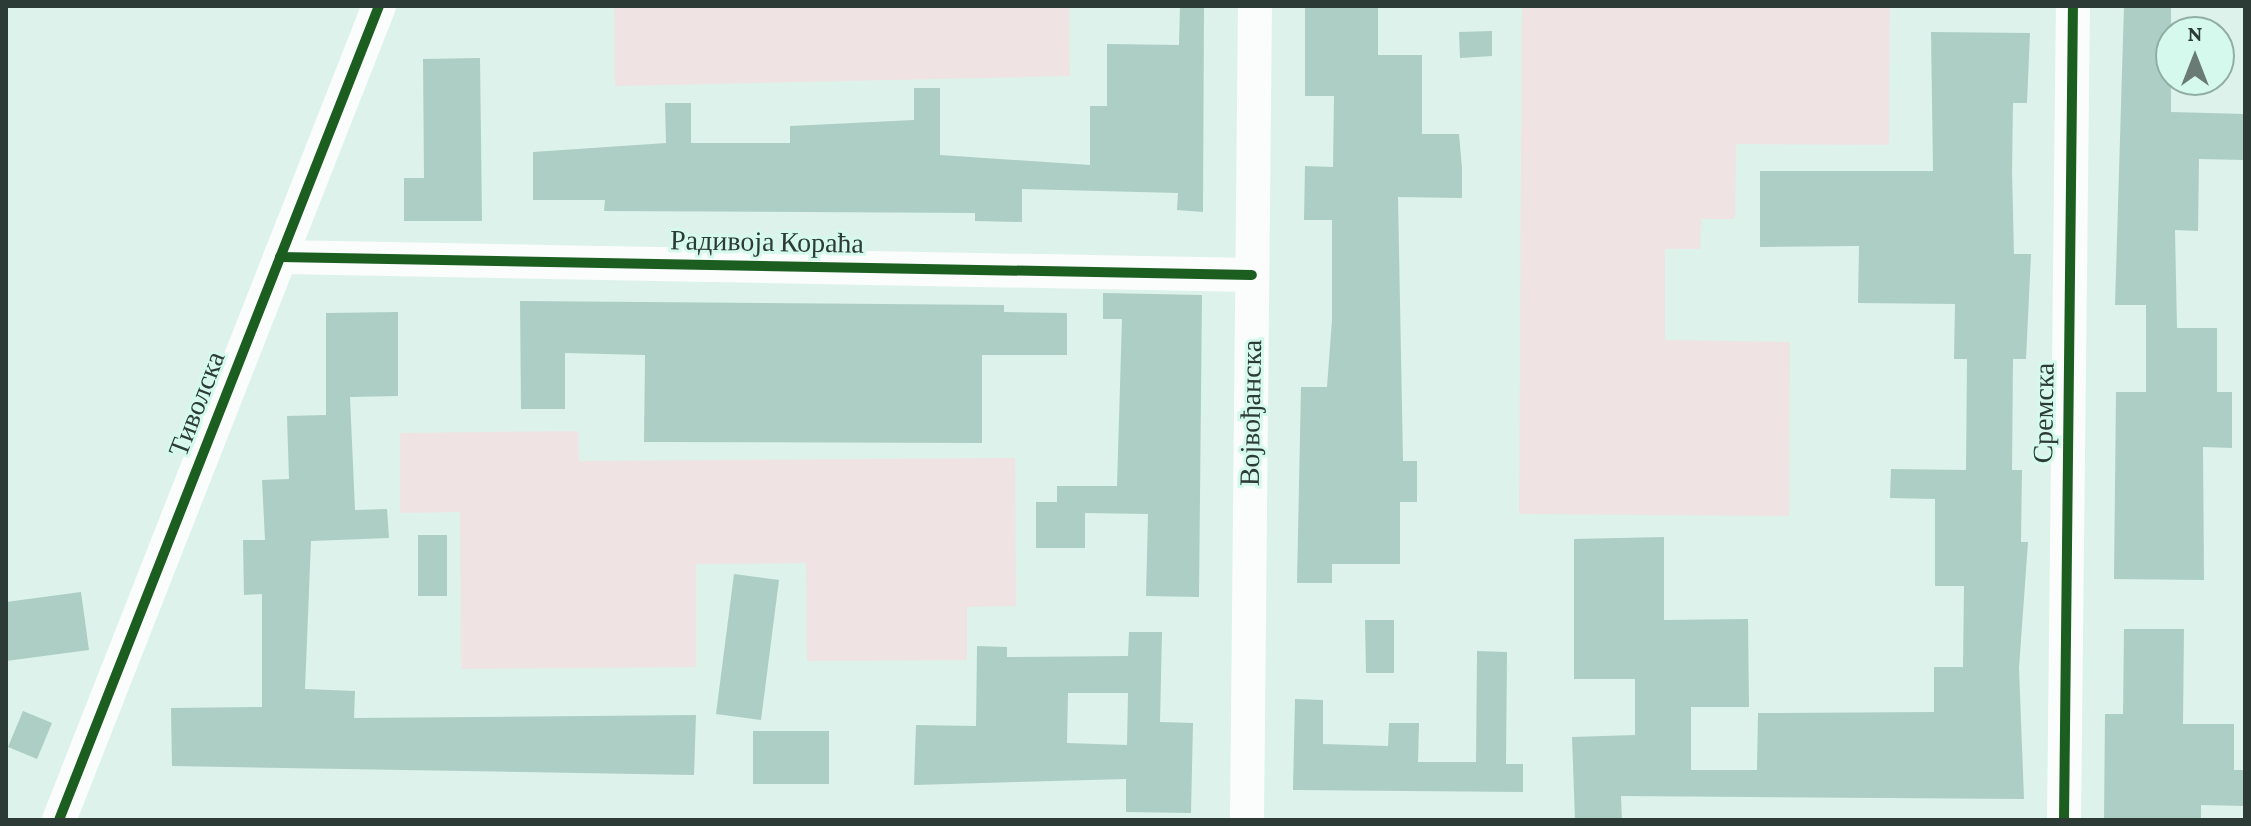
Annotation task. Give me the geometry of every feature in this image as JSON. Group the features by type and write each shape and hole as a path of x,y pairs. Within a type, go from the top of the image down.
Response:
{"street":[{"name":"Тиволска","path":"59,820 379,6"},
{"name":"Војвођанска","path":"1247,820 1255,6"},
{"name":"Сремска","path":"2064,820 2073,6"},
{"name":"Радивоја Кораћа","path":"280,257 1252,275"}],"shaded area":[{"path":"614,6 1069,6 1070,76 615,86"},
{"path":"1522,6 1890,6 1889,145 1736,144 1735,219 1701,219 1700,249 1665,249 1665,340 1790,342 1789,516 1519,514"},
{"path":"578,431 579,461 1015,458 1016,606 967,607 967,660 807,661 806,563 696,564 696,667 461,669 460,512 400,513 400,433"}],"building":[{"path":"1180,6 1204,6 1203,212 1177,210 1178,193 1022,189 1022,222 975,221 975,213 604,211 605,200 533,200 533,152 666,143 665,103 691,103 691,143 790,143 790,126 914,120 914,88 940,88 940,155 1090,165 1090,106 1107,106 1107,44 1179,45"},
{"path":"2124,6 2171,6 2171,16 2155,16 2155,96 2171,96 2171,112 2245,114 2245,160 2199,159 2198,231 2175,230 2177,328 2217,328 2217,392 2232,392 2232,448 2203,447 2204,580 2114,579 2116,392 2146,392 2146,305 2115,305"},
{"path":"1305,7 1378,8 1378,55 1422,55 1422,134 1459,134 1462,168 1462,198 1398,197 1403,461 1417,461 1417,502 1400,502 1400,564 1332,564 1332,583 1297,583 1301,387 1327,387 1332,320 1332,220 1304,220 1305,166 1333,167 1334,96 1305,96"},
{"path":"1492,31 1492,56 1460,58 1459,32"},
{"path":"1931,32 2030,33 2027,103 2013,103 2012,171 2014,254 2031,254 2026,359 2013,359 2012,470 2022,470 2021,542 2028,542 2019,668 2024,799 1621,796 1622,820 1575,820 1572,737 1635,735 1635,679 1574,679 1574,539 1664,537 1664,620 1748,619 1749,707 1691,707 1691,770 1757,770 1758,713 1934,712 1934,667 1963,667 1964,586 1935,586 1935,499 1890,498 1891,469 1966,470 1967,359 1954,359 1955,304 1858,303 1859,246 1760,247 1760,171 1933,171"},
{"path":"480,58 482,221 404,221 404,178 424,178 423,59"},
{"path":"1103,293 1202,295 1199,597 1146,596 1148,514 1085,513 1085,548 1036,548 1036,502 1057,502 1057,486 1117,486 1122,319 1103,319"},
{"path":"520,301 1004,305 1004,312 1067,313 1067,355 982,355 982,443 644,442 645,355 565,353 565,409 521,409"},
{"path":"398,312 398,396 350,397 355,510 387,509 389,538 311,541 305,689 355,691 354,718 696,715 694,775 172,766 171,708 262,707 262,594 244,595 243,540 265,540 262,480 289,479 287,416 326,415 326,313"},
{"path":"418,535 447,535 447,596 418,596"},
{"path":"734,574 779,580 761,720 716,714"},
{"path":"81,592 89,650 6,661 6,602"},
{"path":"1365,620 1394,620 1394,673 1366,673"},
{"path":"2124,629 2184,629 2183,724 2234,724 2234,770 2245,770 2245,806 2201,805 2201,820 2104,820 2105,714 2123,714"},
{"path":"1129,632 1162,632 1160,722 1193,723 1191,813 1126,812 1126,779 914,785 916,725 976,726 977,646 1007,647 1007,657 1128,656","holes":["1068,693 1128,693 1127,745 1067,743"]},
{"path":"1477,651 1507,652 1506,764 1523,764 1523,792 1293,790 1295,699 1323,700 1323,744 1388,746 1389,723 1419,723 1418,762 1476,762"},
{"path":"23,711 52,723 37,759 8,747"},
{"path":"753,731 829,731 829,784 753,784"}],"cycle path":[{"path":"59,820 379,6"},
{"path":"2064,820 2073,6"},
{"path":"280,257 1252,275"}]}
